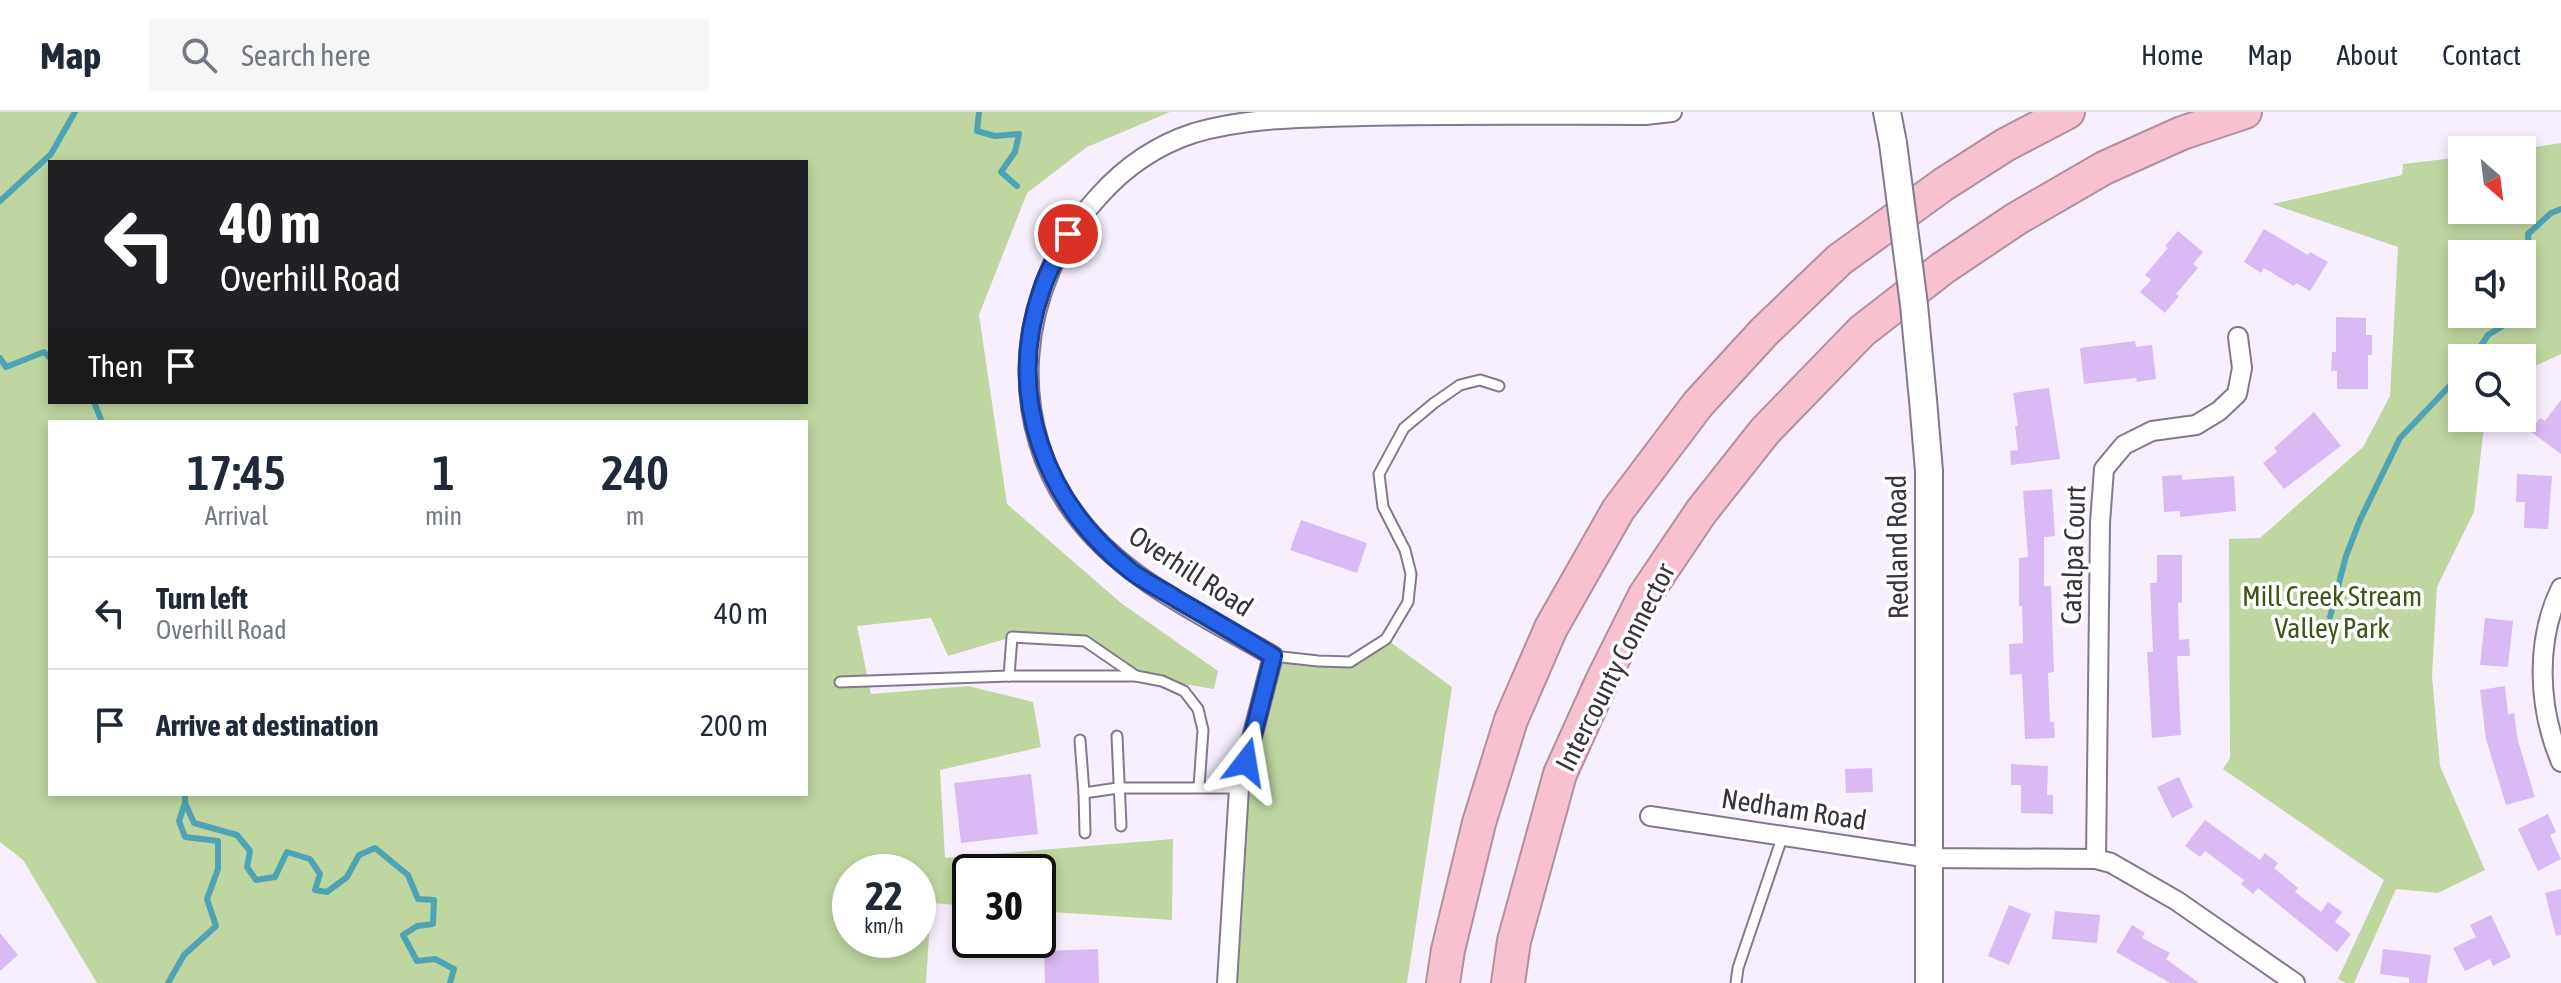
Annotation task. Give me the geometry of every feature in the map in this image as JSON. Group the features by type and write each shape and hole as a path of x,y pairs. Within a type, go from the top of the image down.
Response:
{"highway":[{"path":"1443,983 1479,823 1511,720 1551,628 1618,510 1698,404 1764,332 1839,260 1944,184 2005,145 2068,112"},
{"name":"Intercounty Connector","path":"1508,983 1514,941 1560,774 1602,681 1645,595 1701,512 1765,431 1862,331 1943,268 2016,219 2104,168 2182,133 2245,112"}],"main road":[{"name":"Redland Road","path":"1887,112 1914,305 1929,471 1929,983"}],"street":[{"name":"Overhill Road","path":"1273,656 1134,573 1101,545 1080,521 1052,477 1038,439 1031,406 1029,343 1042,288 1068,234 1108,186 1133,165 1158,149 1216,127 1276,119 1405,115 1645,115 1672,112"},
{"name":"Catalpa Court","path":"2096,859 2100,523 2104,469 2124,445 2152,431 2196,425 2219,411 2237,394 2242,368 2238,337"},
{"path":"2561,588 2553,604 2543,648 2543,689 2554,745 2561,762"},
{"path":"1227,983 1239,788 1273,656"},
{"name":"Nedham Road","path":"1650,816 1930,858 2096,859"},
{"path":"2096,859 2111,863 2177,901 2295,983"}],"lane":[{"path":"1273,656 1350,662 1386,639 1408,602 1411,574 1405,550 1383,507 1379,474 1404,428 1434,403 1460,385 1480,380 1499,386"},
{"path":"1009,676 1012,637 1085,641 1136,676"},
{"path":"840,682 1009,676 1136,676 1162,681 1184,691 1198,709 1203,730 1199,787"},
{"path":"1117,736 1121,826"},
{"path":"1080,740 1085,833"},
{"path":"1084,793 1118,788 1239,788"},
{"path":"1736,983 1738,968 1783,835"}],"green space":[{"path":"0,112 1170,112 1087,147 1027,193 979,315 1007,504 1121,603 1218,671 1214,689 1136,676 1085,641 1012,637 948,656 931,618 857,626 871,694 968,686 1033,702 1041,747 940,770 945,858 952,857 952,905 936,903 936,854 832,854 832,958 928,958 926,983 97,983 23,860 0,842"},
{"name":"Mill Creek Stream Valley Park","path":"2561,143 2561,354 2536,366 2536,344 2448,344 2448,432 2483,432 2474,512 2437,587 2432,676 2440,766 2485,870 2438,893 2396,889 2354,983 2346,983 2338,979 2384,880 2223,769 2230,758 2229,539 2260,538 2363,447 2390,396 2398,247 2272,204 2402,175 2403,164 2448,159 2448,224 2536,224 2536,147"},
{"path":"1386,639 1452,687 1407,983 1227,983 1239,788 1273,656 1350,662"},
{"path":"1173,839 1172,920 1056,912 1056,854 993,854"}],"building":[{"path":"2264,229 2308,255 2310,252 2328,262 2310,291 2296,283 2294,286 2264,268 2261,273 2244,262"},
{"path":"2178,231 2203,252 2193,264 2198,268 2165,313 2140,292 2151,280 2145,275"},
{"path":"2336,317 2366,318 2366,335 2372,335 2372,355 2368,355 2368,389 2337,389 2337,371 2331,371 2332,352 2336,352"},
{"path":"2135,341 2136,347 2152,345 2156,379 2084,384 2080,348"},
{"path":"2049,388 2060,459 2011,465 2010,451 2018,450 2013,393"},
{"path":"2561,400 2561,454 2531,432 2536,432 2536,423 2540,418 2545,421"},
{"path":"2314,412 2341,446 2284,489 2263,463 2277,452 2274,448"},
{"path":"2517,474 2552,476 2548,529 2524,528 2525,502 2516,502"},
{"path":"2182,475 2182,480 2234,476 2236,511 2180,517 2180,511 2164,512 2162,476"},
{"path":"2052,489 2055,536 2044,537 2044,586 2051,586 2054,672 2048,673 2050,722 2054,722 2055,738 2025,739 2022,674 2010,675 2009,644 2023,643 2019,558 2028,557 2023,491"},
{"path":"1301,520 1367,543 1357,573 1290,550"},
{"path":"2157,555 2182,555 2179,640 2189,639 2190,656 2177,656 2181,735 2152,738 2147,652 2153,652 2150,583 2157,583"},
{"path":"2485,618 2513,621 2508,667 2480,665"},
{"path":"2505,686 2508,714 2514,713 2518,741 2535,797 2506,805 2486,739 2480,690"},
{"path":"2011,764 2048,766 2047,795 2053,795 2053,814 2021,813 2021,785 2011,785"},
{"path":"1872,768 1873,792 1846,793 1845,769"},
{"path":"1031,774 1038,834 961,843 954,783"},
{"path":"2179,777 2193,807 2172,818 2157,787"},
{"path":"2548,814 2556,832 2550,835 2561,859 2538,871 2518,829"},
{"path":"2205,820 2260,860 2265,853 2278,863 2274,868 2298,888 2295,892 2321,912 2328,902 2342,912 2335,922 2351,934 2337,952 2258,888 2253,894 2241,884 2244,880 2205,851 2200,857 2185,846"},
{"path":"2561,889 2561,935 2556,936 2545,893"},
{"path":"2009,905 2031,914 2009,965 1988,956"},
{"path":"2055,911 2100,915 2097,943 2052,939"},
{"path":"2491,915 2511,957 2493,966 2490,959 2465,971 2453,948 2476,937 2470,925"},
{"path":"2132,925 2145,933 2142,938 2170,953 2166,959 2199,983 2170,983 2116,952"},
{"path":"0,933 18,955 0,971"},
{"path":"1098,949 1099,983 1045,983 1044,958 1056,958 1056,951"},
{"path":"2383,949 2431,955 2427,983 2409,983 2409,978 2380,974"}],"waterway":[{"path":"0,201 51,154 75,112"},
{"path":"979,112 977,131 995,136 1019,134 1015,152 1001,172 1017,186"},
{"path":"2528,240 2528,234 2551,213 2561,209"},
{"path":"2482,344 2488,335 2499,328"},
{"path":"0,358 6,367 44,352 48,356"},
{"path":"2330,617 2346,556 2360,520 2400,438 2448,388"},
{"path":"95,404 101,420"},
{"path":"185,796 194,823 237,835 250,851 247,867 256,880 275,877 287,852 310,859 320,874 315,890 327,892 347,877 359,855 375,848 408,875 418,899 434,900 433,924 417,926 403,935 417,961 435,959 454,969 450,983"},
{"path":"168,983 184,955 216,926 207,899 218,869 218,841 185,837 179,821 185,803"}],"route":[{"path":"1068,234 1042,288 1029,343 1031,406 1046,465 1057,488 1080,521 1101,545 1134,573 1273,656 1246,762"}]}
